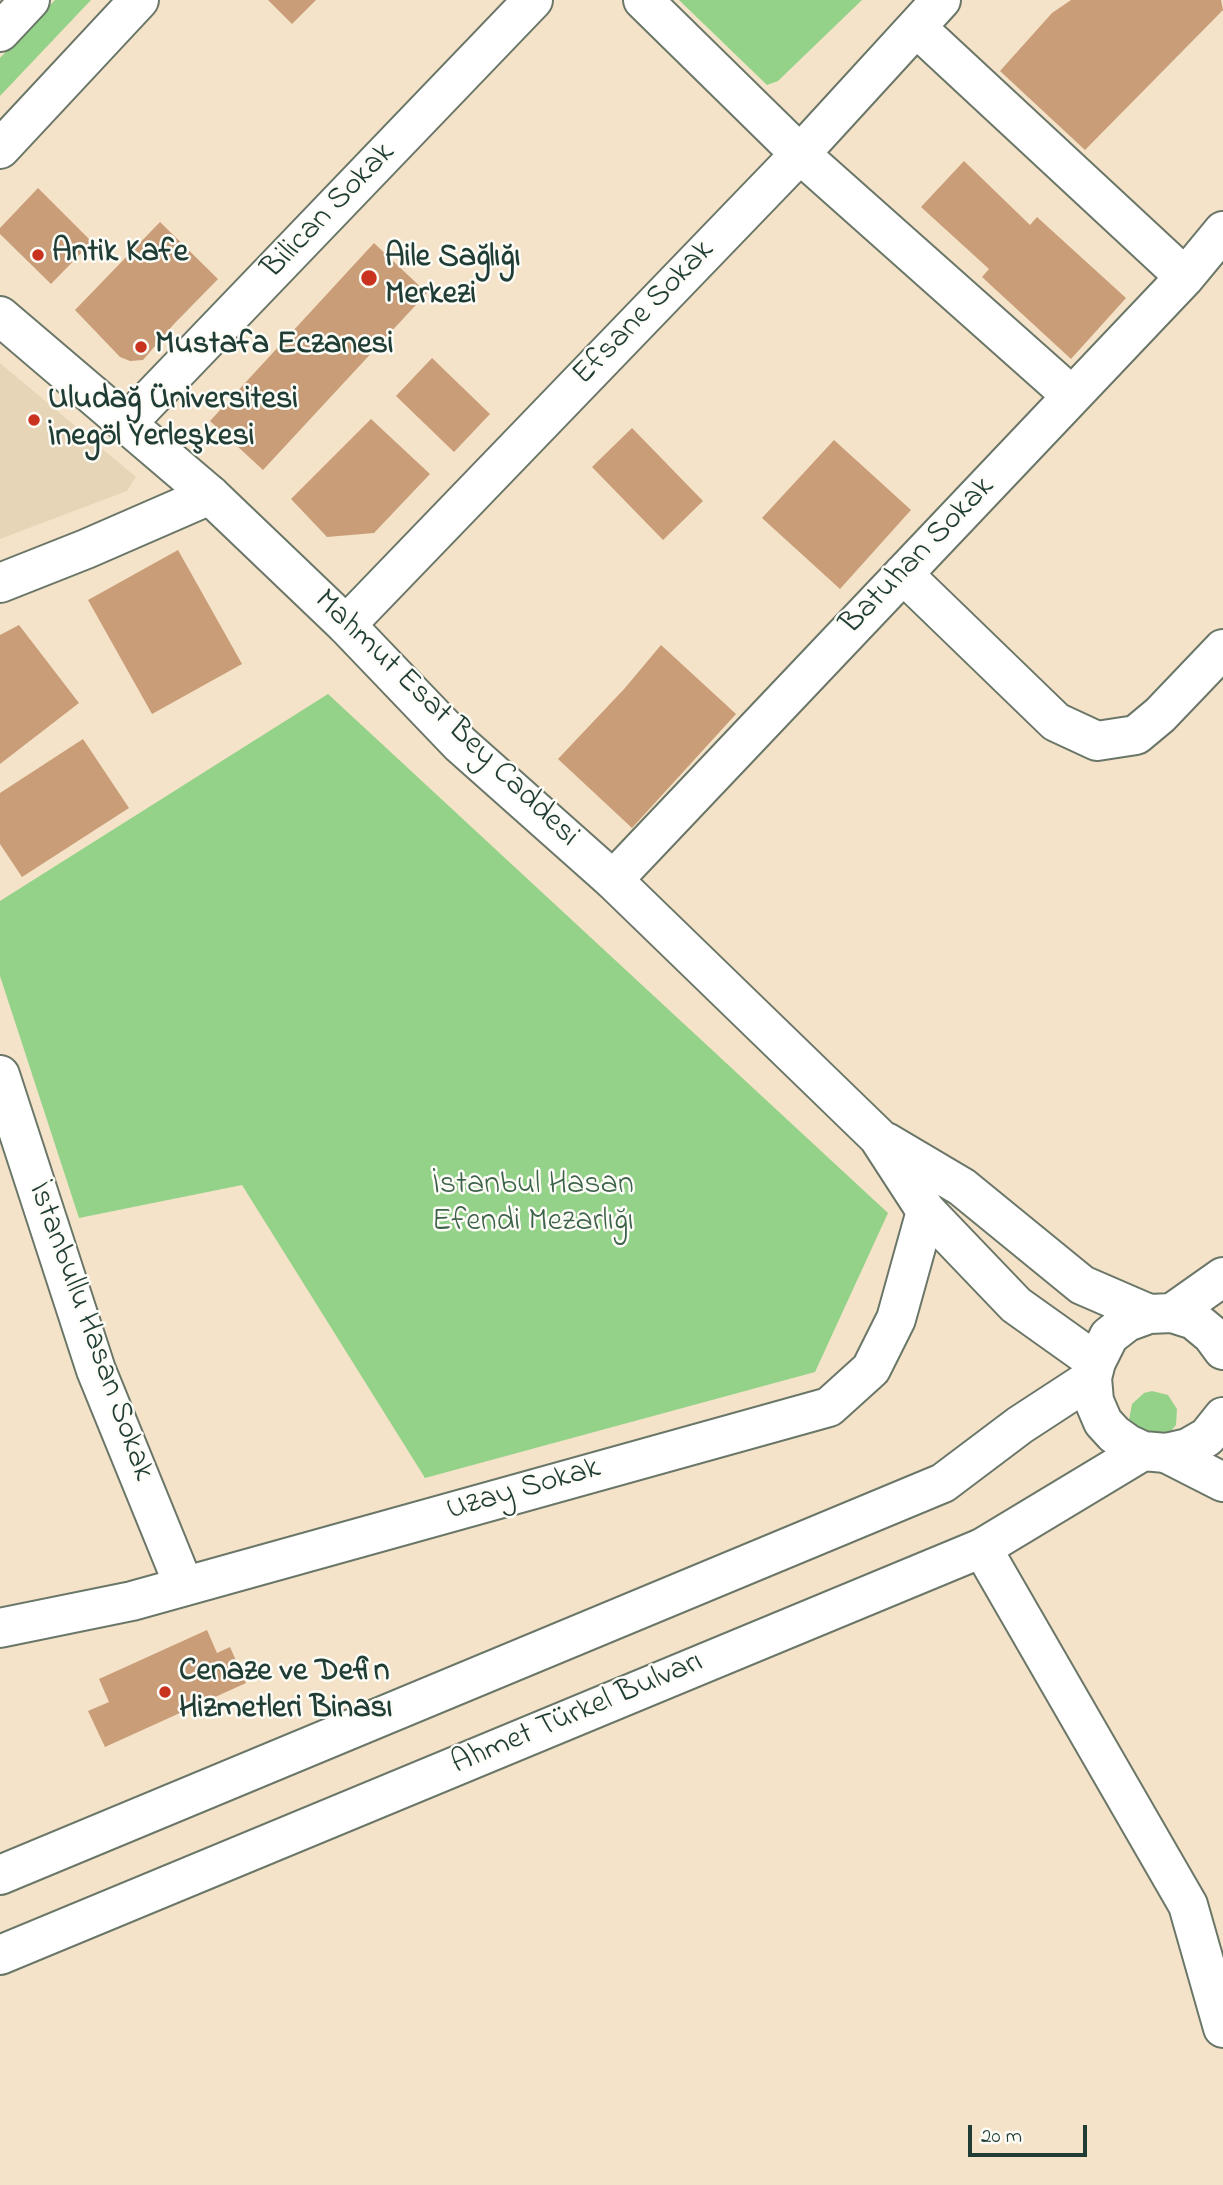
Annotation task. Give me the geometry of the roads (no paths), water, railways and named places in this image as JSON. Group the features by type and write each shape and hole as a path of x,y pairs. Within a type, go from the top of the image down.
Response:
{"street":[{"path":"0,32 30,0"},
{"path":"0,149 139,0"},
{"name":"Bilican Sokak","path":"127,423 533,0"},
{"path":"643,0 800,154 1072,396"},
{"name":"Efsane Sokak","path":"346,625 800,154 941,0"},
{"path":"917,28 1185,277"},
{"name":"Batuhan Sokak","path":"613,880 1221,238"},
{"name":"Mahmut Esat Bey Caddesi","path":"0,316 210,495 346,625 460,744 613,880 878,1137"},
{"path":"0,583 210,495"},
{"path":"903,574 1056,722 1097,741 1136,735 1160,715 1223,649"},
{"name":"İstanbullu Hasan Sokak","path":"0,1075 96,1370 184,1586"},
{"path":"878,1137 926,1211 1016,1306 1094,1370"},
{"path":"878,1137 962,1187 1082,1285 1160,1314 1194,1320 1212,1335 1223,1350"},
{"name":"Uzay Sokak","path":"0,1628 132,1601 828,1407 871,1369 896,1319 926,1211"},
{"path":"1223,1277 1160,1314 1127,1322 1109,1336 1094,1370 1094,1401 1103,1422 1114,1434 1128,1444 1155,1452 1223,1482"},
{"path":"0,1875 943,1483 1094,1370"},
{"name":"Ahmet Türkel Bulvarı","path":"0,1955 982,1548 1155,1452 1188,1448 1207,1437 1223,1417"},
{"path":"982,1548 1188,1905 1210,1937 1223,2028"}],"place":[{"name":"Antik Kafe","path":"38,255"},
{"name":"Aile Sağlığı Merkezi","path":"369,278"},
{"name":"Mustafa Eczanesi","path":"141,347"},
{"name":"Uludağ Üniversitesi İnegöl Yerleşkesi","path":"34,420"},
{"name":"Cenaze ve Defin Hizmetleri Binası","path":"165,1692"}],"park label":[{"name":"İstanbul Hasan Efendi Mezarlığı","path":"533,1206"}]}
